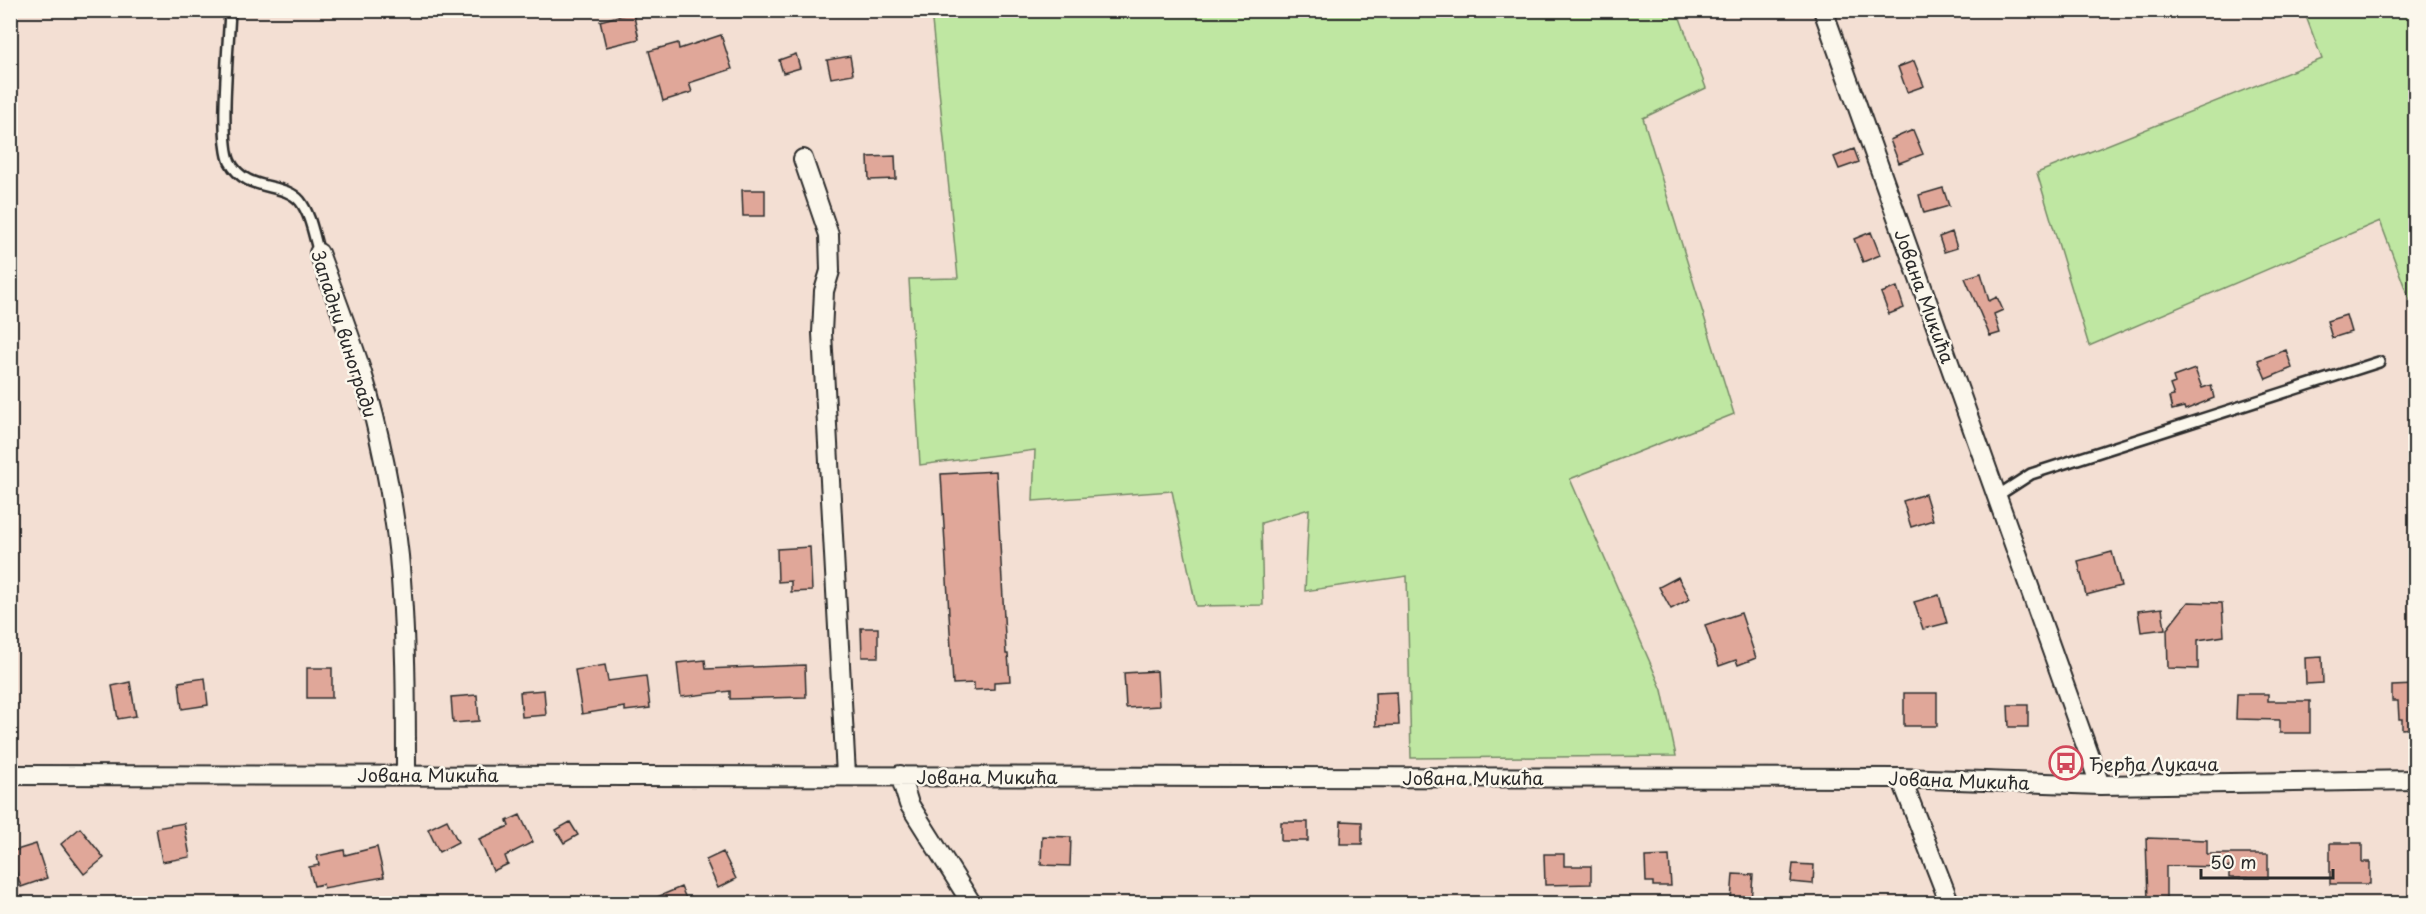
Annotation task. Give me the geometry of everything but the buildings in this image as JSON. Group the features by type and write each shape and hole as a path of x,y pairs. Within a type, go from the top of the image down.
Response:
{"street":[{"name":"Јована Микића","path":"1823,10 2100,785"},
{"path":"803,159 829,235 830,271 824,291 822,333 846,775"},
{"name":"Западни виногради","path":"319,253 363,375 389,493 399,554 403,614 406,671 406,774"},
{"name":"Јована Микића","path":"10,775 1901,778 2100,785 2415,780"},
{"path":"900,775 909,804 972,903"},
{"path":"1901,778 1950,903"}],"lane":[{"name":"Западни виногради","path":"230,10 225,126 226,147 230,162 238,173 249,180 297,197 308,214 319,253"},
{"path":"1997,496 2031,474 2379,362"}],"green space":[{"path":"931,11 1699,11 1680,18 1706,88 1643,118 1734,414 1570,479 1662,690 1676,756 1411,758 1407,576 1305,591 1309,509 1261,523 1263,605 1196,606 1172,491 1033,501 1035,450 920,465 909,279 958,278"},
{"path":"2304,11 2415,11 2415,315 2380,221 2089,346 2037,173 2322,59"}],"place":[{"name":"Ђерђа Лукача","path":"2066,763"}]}
